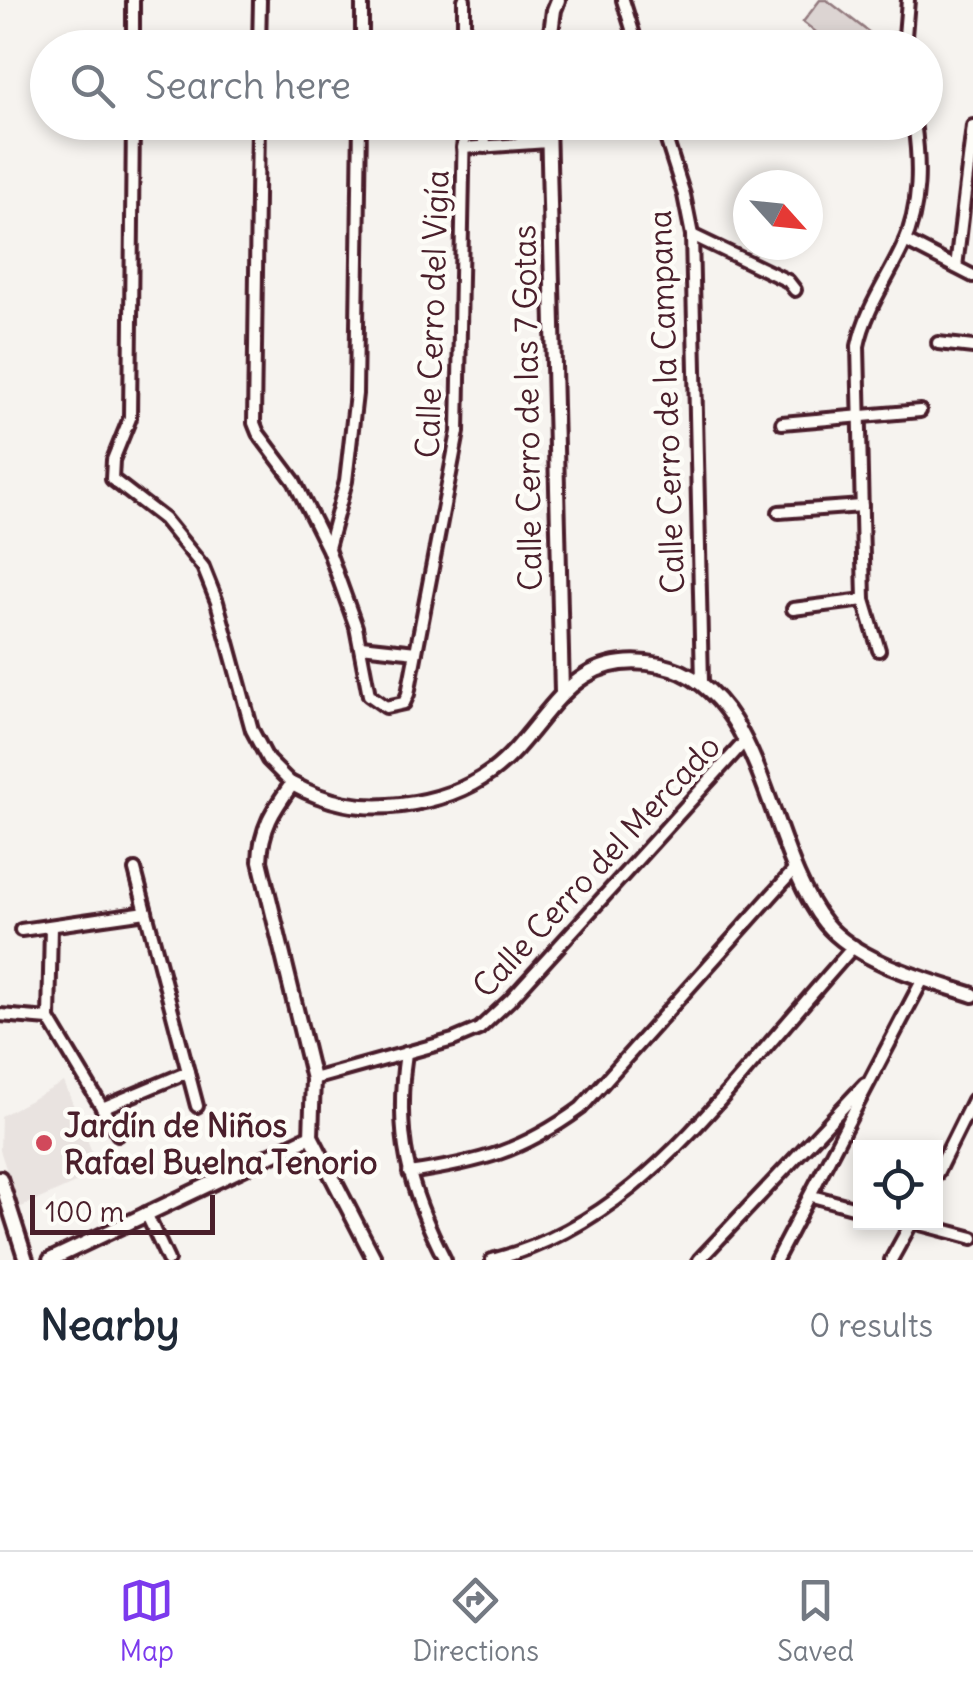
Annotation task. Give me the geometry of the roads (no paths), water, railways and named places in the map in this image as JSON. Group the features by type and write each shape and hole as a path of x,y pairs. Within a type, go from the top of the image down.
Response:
{"street":[{"path":"133,0 133,30"},
{"path":"259,30 260,0"},
{"path":"362,0 362,30"},
{"path":"464,0 464,30"},
{"path":"550,30 558,0"},
{"path":"624,0 633,30"},
{"path":"906,30 908,0"},
{"path":"956,267 973,126"},
{"path":"132,140 130,418 111,468 116,484 164,519 202,567 217,602 252,730 268,760 292,784 342,805 380,808 428,802 466,789 495,770 562,692 598,671 629,663 662,666 702,683 722,701 745,741 795,869 828,926 854,946 922,979 973,996"},
{"name":"Calle Cerro del Vigía","path":"258,140 254,423 294,481 328,549 361,646 370,696 386,706 404,703 458,432 463,140"},
{"path":"328,549 346,481 356,394 360,140"},
{"path":"484,140 484,147"},
{"name":"Calle Cerro de la Campana","path":"667,140 692,235 702,683"},
{"path":"879,650 864,600 858,416 861,330 905,241 920,166 916,140"},
{"path":"463,148 548,142"},
{"name":"Calle Cerro de las 7 Gotas","path":"548,142 562,692"},
{"path":"692,235 788,281 796,290"},
{"path":"905,241 973,276"},
{"path":"938,343 973,347"},
{"path":"782,423 920,411"},
{"path":"779,512 862,506"},
{"path":"793,610 864,600"},
{"path":"361,646 416,652"},
{"name":"Calle Cerro del Mercado","path":"313,1079 453,1040 480,1028 510,1000 745,741"},
{"path":"292,784 269,815 260,840 260,861 313,1079 312,1136 375,1260"},
{"path":"410,1173 496,1156 544,1134 581,1108 795,869"},
{"path":"135,870 197,1106"},
{"path":"20,930 146,912"},
{"path":"51,926 49,1020 118,1134"},
{"path":"492,1260 568,1232 644,1180 729,1090 854,946"},
{"path":"776,1260 922,979"},
{"path":"0,1015 49,1020"},
{"path":"406,1053 400,1098 404,1158 428,1227 445,1260"},
{"path":"102,1108 188,1072"},
{"path":"699,1260 872,1077"},
{"path":"943,1162 973,1100"},
{"path":"50,1260 312,1136"},
{"path":"0,1178 26,1260"},
{"path":"812,1196 853,1207"},
{"path":"146,1212 168,1260"},
{"path":"891,1260 908,1230"},
{"path":"943,1230 973,1238"}],"place":[{"name":"Jardín de Niños Rafael Buelna Tenorio","path":"44,1143"}]}
